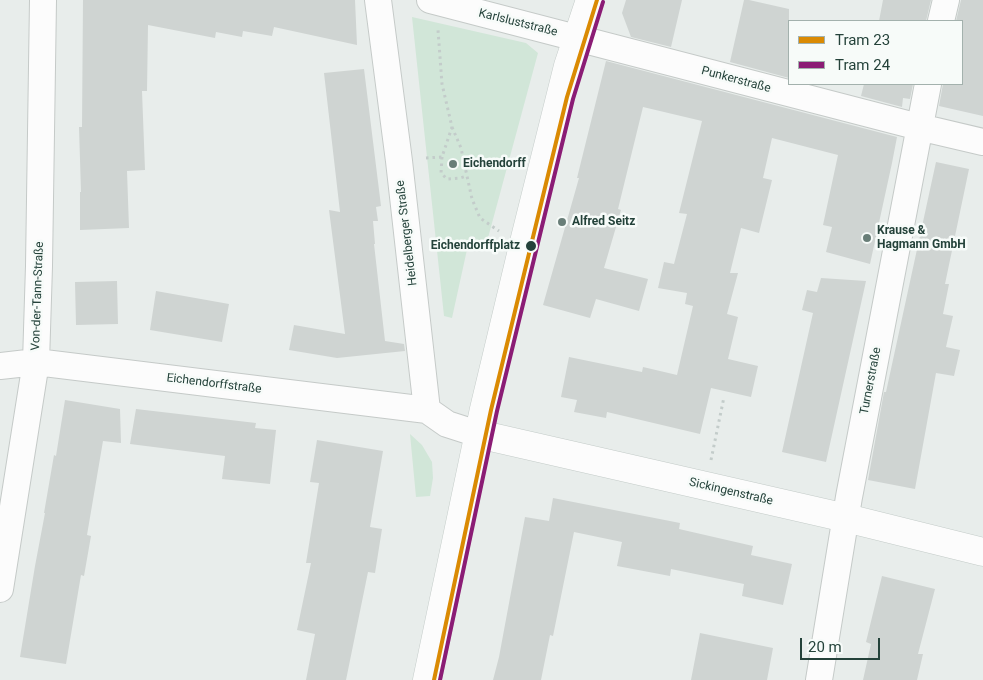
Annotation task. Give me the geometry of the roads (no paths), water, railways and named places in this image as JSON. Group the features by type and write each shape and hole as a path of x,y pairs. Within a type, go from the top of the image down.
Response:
{"main road":[{"path":"427,680 478,434 525,236 566,76 590,0"},
{"name":"Sickingenstraße","path":"478,434 846,518 983,552"}],"street":[{"name":"Von-der-Tann-Straße","path":"0,589 36,362 43,0"},
{"name":"Heidelberger Straße","path":"378,0 428,410"},
{"path":"941,20 946,0"},
{"name":"Karlsluststraße","path":"433,1 577,38"},
{"name":"Punkerstraße","path":"577,38 919,128 983,142"},
{"name":"Turnerstraße","path":"819,680 846,518 928,85"},
{"name":"Eichendorffstraße","path":"0,366 36,362 428,410"},
{"path":"428,410 447,424 478,434"}],"tram line":[{"name":"23","path":"434,680 491,410 567,97 597,0"},
{"name":"24","path":"440,680 497,411 573,99 603,2"}],"place":[{"name":"Eichendorff","path":"453,164"},
{"name":"Alfred Seitz","path":"562,222"},
{"name":"Krause & Hagmann GmbH","path":"867,238"},
{"name":"Eichendorffplatz","path":"531,246"}]}
